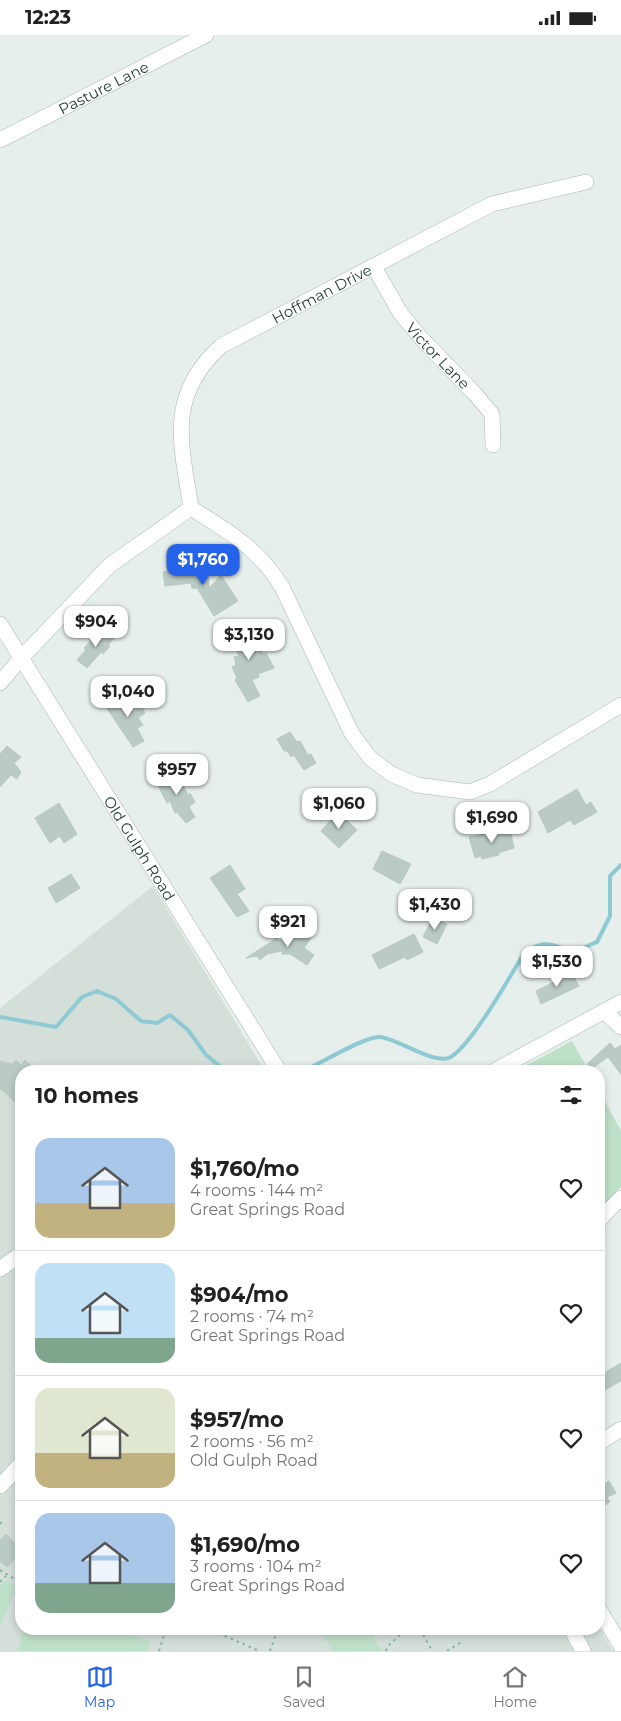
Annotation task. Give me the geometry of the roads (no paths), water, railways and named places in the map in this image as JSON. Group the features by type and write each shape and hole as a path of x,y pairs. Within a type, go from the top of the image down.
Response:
{"street":[{"name":"Pasture Lane","path":"0,140 206,35"},
{"name":"Hoffman Drive","path":"191,509 181,447 182,408 193,378 207,359 221,346 492,204 586,182"},
{"name":"Victor Lane","path":"374,267 401,314 421,338 475,393 492,414 493,445"},
{"path":"0,683 21,658 110,565 191,509 239,538 269,566 282,587 352,734 370,758 391,774 417,785 470,792 490,784 621,705"},
{"name":"Old Gulph Road","path":"0,624 275,1065"},
{"path":"505,1065 621,1002"},
{"path":"604,1011 621,1027"},
{"path":"605,1214 621,1198"},
{"path":"0,1269 15,1258"},
{"path":"605,1439 621,1429"},
{"path":"0,1486 15,1471"},
{"path":"605,1619 621,1646"},
{"path":"575,1635 583,1651"}],"waterway":[{"path":"316,1065 365,1040 380,1037 436,1058 444,1059 451,1057 460,1050 479,1025 523,955 540,945 546,944 571,949 581,948 597,942 610,916 610,876 621,865"},
{"path":"0,1017 56,1027 82,997 97,991 116,999 141,1021 157,1023 170,1015 188,1030 206,1055 218,1065"}]}
